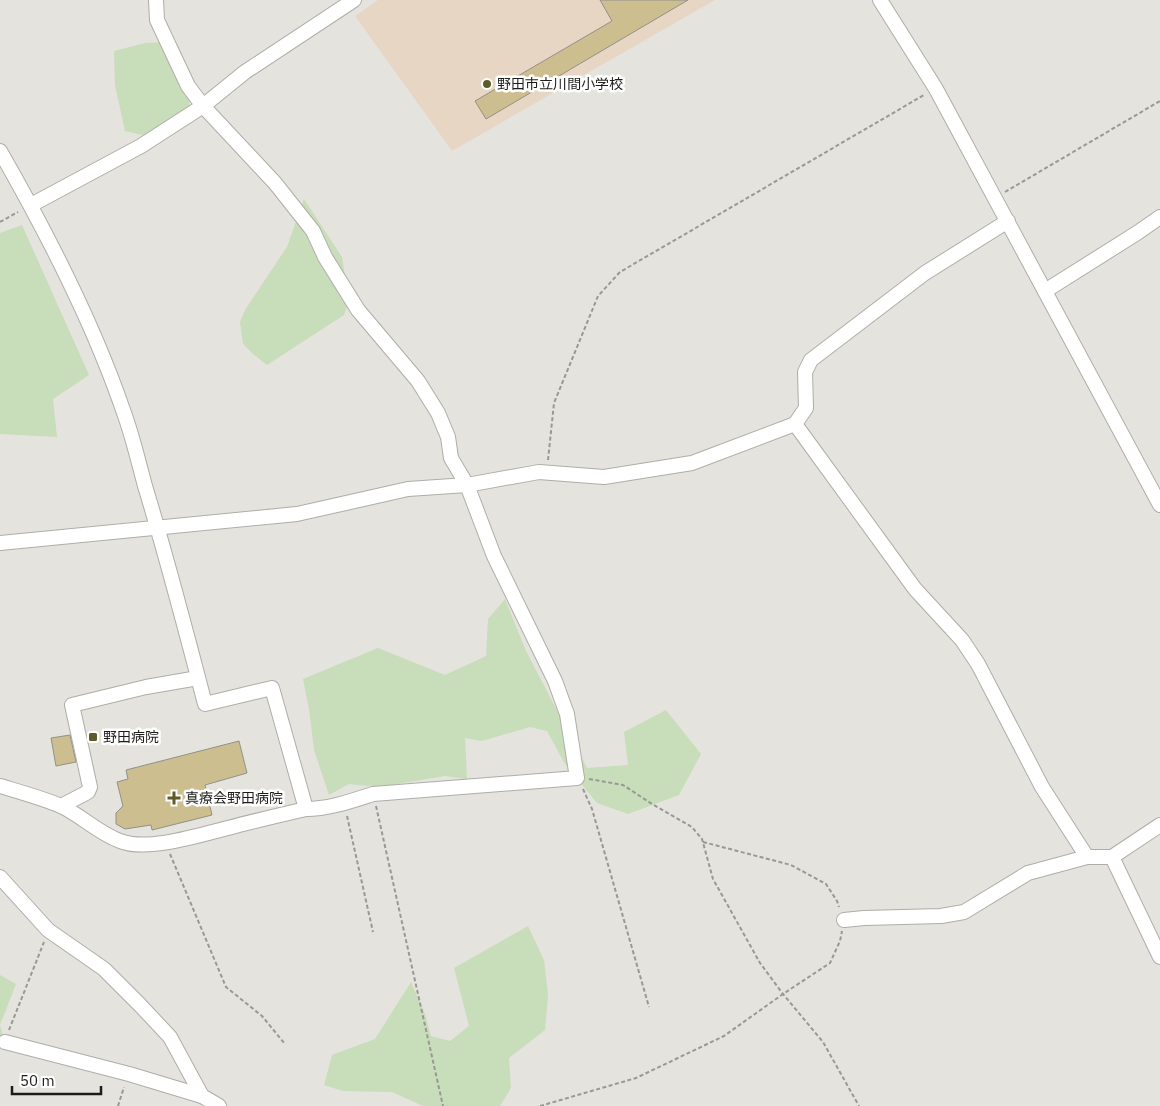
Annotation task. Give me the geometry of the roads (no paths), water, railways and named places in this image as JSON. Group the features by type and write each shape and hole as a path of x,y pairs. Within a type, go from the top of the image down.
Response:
{"street":[{"path":"0,786 61,806 85,820 103,834 122,842 141,844 165,842 306,809 318,809 344,804 373,794 577,778 566,714 555,682 494,556 467,485 452,458 448,438 438,413 418,381 358,310 325,257 313,231 275,183 203,106 188,86 157,20 156,0"},
{"path":"31,205 141,146 203,106 245,72 354,0"},
{"path":"880,0 936,89 1160,505"},
{"path":"0,151 56,252 124,411 158,529 204,704 272,688 306,809"},
{"path":"1045,291 1160,218"},
{"path":"0,543 297,514 408,488 467,485 539,472 604,477 692,462 795,424 806,408 805,372 811,360 926,273 1008,221"},
{"path":"795,424 915,589 962,640 978,664 1042,787 1087,857"},
{"path":"61,806 88,792 90,786 72,705 146,687 198,678"},
{"path":"844,920 941,916 964,912 1028,873 1087,857 1112,857 1160,825"},
{"path":"1112,857 1160,957"},
{"path":"0,877 48,930 104,969 170,1037 202,1096"},
{"path":"5,1042 129,1074 202,1096 219,1106"}],"place":[{"name":"野田市立川間小学校","path":"487,84"},
{"name":"野田病院","path":"93,737"},
{"name":"真療会野田病院","path":"174,798"}]}
